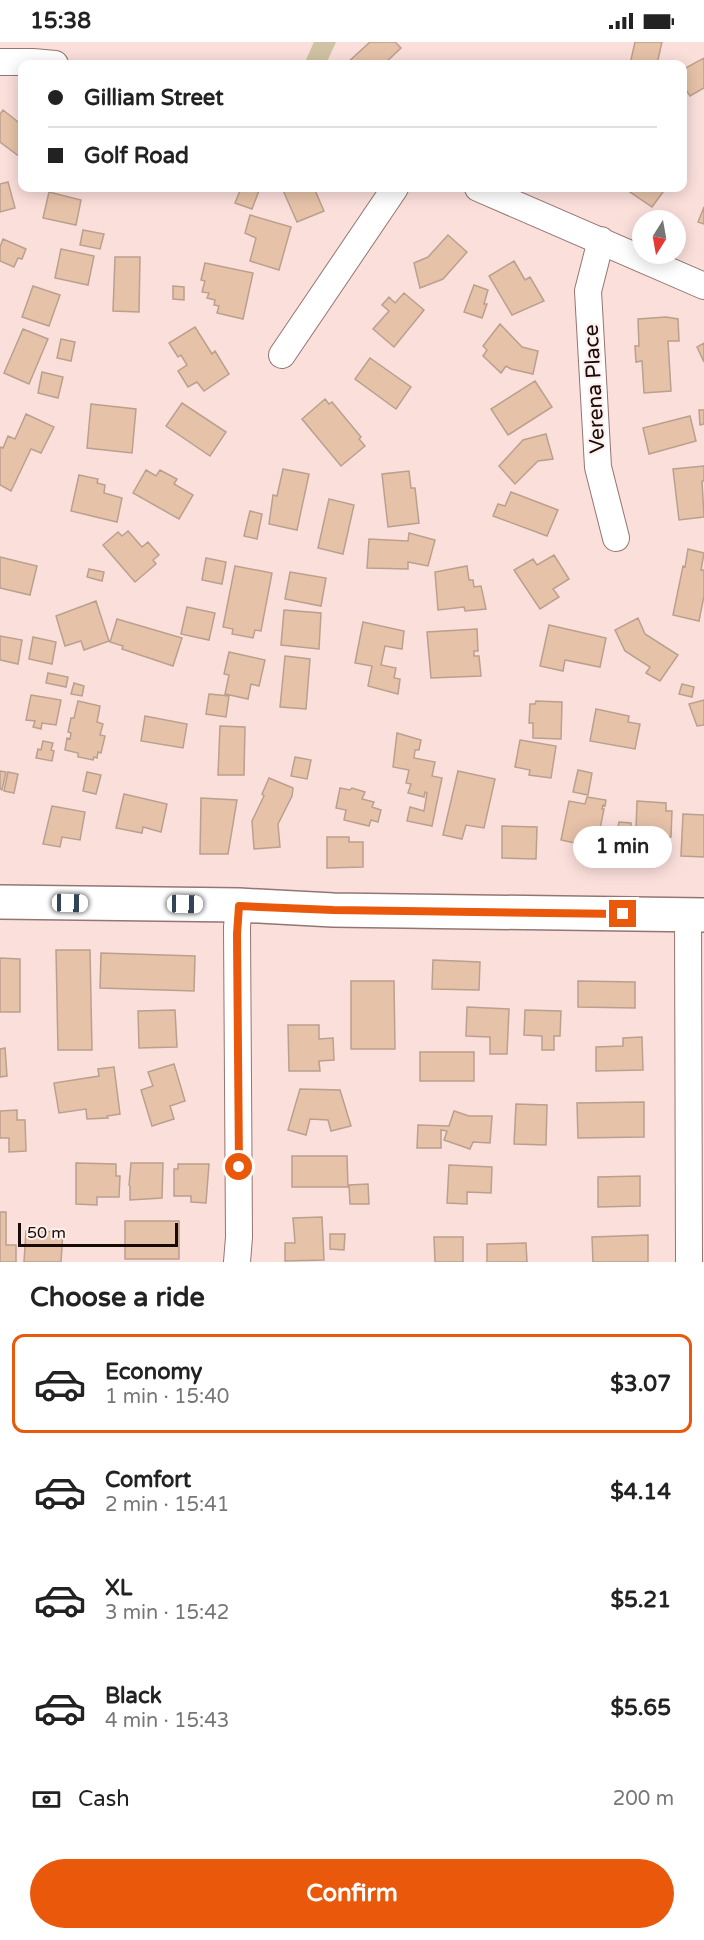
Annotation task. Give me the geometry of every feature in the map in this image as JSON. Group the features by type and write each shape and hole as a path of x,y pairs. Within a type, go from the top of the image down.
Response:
{"street":[{"path":"0,62 18,62"},
{"path":"282,355 392,192"},
{"path":"487,192 704,286"},
{"name":"Verena Place","path":"601,240 588,291 598,467 616,538"},
{"path":"0,902 696,915 689,1262"},
{"path":"237,1262 239,1237 237,934 239,906"}],"shaded area":[{"path":"314,42 336,42 328,60 306,60"}],"building":[{"path":"370,42 395,42 401,48 388,60 350,60"},
{"path":"635,42 662,42 658,60 631,60"},
{"path":"704,58 704,88 690,96 687,92 687,67"},
{"path":"3,110 18,122 18,156 0,142 0,114"},
{"path":"8,182 15,208 0,212 0,184"},
{"path":"49,192 81,200 76,225 43,218"},
{"path":"239,192 258,192 252,209 235,203"},
{"path":"284,192 316,192 324,211 297,222"},
{"path":"630,192 663,192 652,207"},
{"path":"704,207 704,224 698,222"},
{"path":"250,215 291,227 279,270 250,261 256,238 245,233"},
{"path":"83,230 104,234 100,249 80,245"},
{"path":"448,235 467,252 443,279 420,288 414,263 428,257"},
{"path":"3,239 26,249 22,259 18,258 14,267 0,261 0,247"},
{"path":"61,249 94,256 88,285 55,278"},
{"path":"115,257 140,257 139,312 113,311"},
{"path":"514,261 525,280 530,277 544,301 512,315 489,276"},
{"path":"205,263 253,273 243,319 217,313 219,306 214,305 215,300 207,298 209,293 202,292 205,281 201,280"},
{"path":"474,285 488,290 484,304 487,304 482,318 464,312"},
{"path":"33,286 60,295 49,326 22,317"},
{"path":"173,286 184,287 184,300 173,299"},
{"path":"404,293 424,310 394,347 373,329 389,311 382,305 389,297 395,303"},
{"path":"666,317 678,319 679,341 668,341 671,391 644,393 642,361 636,362 635,346 639,346 638,319"},
{"path":"500,324 522,347 538,351 533,374 506,366 501,373 483,356 487,350 483,346"},
{"path":"195,327 212,354 215,351 229,374 204,391 197,382 188,387 178,371 187,365 181,355 178,357 169,343"},
{"path":"23,329 48,339 29,384 4,373"},
{"path":"61,339 75,342 71,361 57,358"},
{"path":"704,343 704,362 697,347"},
{"path":"370,358 411,387 396,409 355,379"},
{"path":"42,372 63,377 58,398 38,393"},
{"path":"535,381 552,407 508,435 491,409"},
{"path":"325,399 329,404 332,402 361,437 359,439 365,446 341,466 302,419"},
{"path":"182,403 226,432 210,456 166,426"},
{"path":"91,404 136,409 132,453 87,448"},
{"path":"699,410 704,410 704,424 700,425"},
{"path":"26,414 54,427 41,453 31,449 11,491 0,485 0,447 3,448 8,436 15,439"},
{"path":"690,416 696,441 649,454 643,428"},
{"path":"546,434 553,459 538,461 515,484 499,466 523,440"},
{"path":"704,466 704,481 702,481 704,517 679,520 673,469"},
{"path":"283,469 309,474 297,530 269,524 273,495 277,496"},
{"path":"146,470 156,476 160,470 177,479 174,484 193,495 179,519 133,493"},
{"path":"409,471 411,488 415,488 419,523 388,527 382,474"},
{"path":"79,475 98,479 97,483 105,485 104,493 122,498 117,522 71,511"},
{"path":"511,492 558,510 547,536 493,516 498,504 505,506"},
{"path":"329,499 354,505 343,554 318,548"},
{"path":"250,511 262,514 257,539 244,536"},
{"path":"128,531 142,547 148,542 159,555 153,560 156,564 135,582 103,545 118,532 122,536"},
{"path":"409,533 435,540 428,566 408,562 408,569 367,568 369,539 408,541"},
{"path":"688,549 704,553 701,570 704,570 704,596 699,621 673,615"},
{"path":"554,555 569,579 553,589 559,597 540,609 514,570 533,559 537,565"},
{"path":"0,557 37,566 30,595 0,588"},
{"path":"206,558 226,562 222,584 202,580"},
{"path":"235,566 272,573 261,631 255,630 253,638 232,634 233,629 223,627"},
{"path":"467,566 469,580 473,580 474,587 481,586 486,609 465,611 464,607 438,610 435,572"},
{"path":"89,569 104,572 102,581 87,577"},
{"path":"290,572 326,578 321,606 285,599"},
{"path":"96,601 109,641 84,650 81,641 65,646 56,616"},
{"path":"187,607 215,613 209,640 181,634"},
{"path":"284,610 321,613 319,649 281,645"},
{"path":"638,618 645,634 678,655 660,681 646,673 650,667 625,651 615,630"},
{"path":"117,619 182,638 173,666 122,649 123,646 110,642"},
{"path":"363,622 404,631 402,649 385,646 381,665 396,668 394,678 400,679 398,694 368,686 372,666 355,663"},
{"path":"549,625 606,638 600,667 565,660 563,671 540,666"},
{"path":"477,629 478,651 474,651 474,656 479,656 481,676 431,678 427,632"},
{"path":"0,636 22,640 18,664 0,660"},
{"path":"33,637 56,642 52,664 29,659"},
{"path":"229,652 265,660 259,686 251,684 248,699 225,694 229,675 224,674"},
{"path":"285,656 310,659 306,709 280,707"},
{"path":"48,673 68,677 66,687 46,683"},
{"path":"74,683 84,686 82,696 71,694"},
{"path":"682,684 694,687 692,697 679,694"},
{"path":"209,694 229,696 226,717 206,714"},
{"path":"31,695 61,700 56,725 42,723 41,729 33,727 35,721 26,720"},
{"path":"704,700 704,725 697,726 689,704"},
{"path":"78,701 100,706 97,722 103,724 100,735 105,736 101,753 98,752 97,758 94,757 93,760 78,757 78,753 65,750 67,738 70,739 71,733 68,732 71,718 74,718"},
{"path":"536,701 562,702 561,739 533,738 533,723 529,723 530,704 535,704"},
{"path":"596,709 629,716 628,722 640,724 635,749 590,741"},
{"path":"145,716 187,724 183,748 141,741"},
{"path":"220,726 245,727 244,775 218,775"},
{"path":"397,733 421,740 419,750 415,750 414,758 435,762 432,776 442,778 432,826 407,821 410,807 424,811 427,793 425,792 424,797 408,793 411,784 406,783 409,770 393,767"},
{"path":"520,740 556,746 551,778 529,775 530,770 515,767"},
{"path":"43,741 53,743 52,761 36,758"},
{"path":"295,757 311,760 307,779 291,776"},
{"path":"578,770 592,773 588,795 573,792"},
{"path":"0,771 6,772 2,790 0,789"},
{"path":"458,771 495,779 484,828 466,825 462,839 443,835"},
{"path":"8,772 18,774 14,793 4,791"},
{"path":"87,772 101,775 96,794 83,791"},
{"path":"269,778 293,788 292,796 278,824 280,847 254,849 252,821 264,796 262,794"},
{"path":"340,788 350,790 352,788 365,792 362,799 374,802 372,807 381,810 378,822 371,820 369,826 344,820 346,810 336,808"},
{"path":"124,794 167,804 161,832 143,827 142,833 116,828"},
{"path":"587,797 606,800 602,809 604,809 598,839 595,838 593,847 561,840 569,801 585,804"},
{"path":"201,798 237,800 228,854 200,854"},
{"path":"637,801 666,803 666,811 672,811 671,837 662,836 660,862 611,860 619,822 631,823 631,828 636,829"},
{"path":"52,806 85,812 80,840 62,837 60,847 43,844"},
{"path":"683,814 704,815 704,857 681,856"},
{"path":"502,826 537,827 536,859 502,858"},
{"path":"327,837 349,837 349,842 363,842 363,867 327,868"},
{"path":"56,950 90,950 92,1050 58,1050"},
{"path":"101,953 195,956 194,991 100,988"},
{"path":"0,958 20,959 20,1012 0,1012"},
{"path":"433,960 480,962 479,990 432,989"},
{"path":"351,981 394,981 395,1049 351,1049"},
{"path":"578,981 635,982 635,1008 578,1007"},
{"path":"467,1007 509,1009 507,1054 490,1054 490,1037 466,1036"},
{"path":"175,1010 177,1047 139,1048 138,1011"},
{"path":"525,1010 561,1011 560,1036 554,1036 554,1050 542,1050 542,1036 524,1035"},
{"path":"288,1025 319,1025 319,1039 333,1038 334,1060 319,1061 320,1071 289,1071"},
{"path":"642,1037 643,1070 596,1071 596,1047 623,1046 623,1038"},
{"path":"5,1048 7,1076 0,1077 0,1049"},
{"path":"420,1052 474,1052 474,1081 420,1081"},
{"path":"174,1064 185,1101 170,1106 174,1119 152,1126 141,1090 153,1086 148,1072"},
{"path":"114,1067 120,1114 107,1116 108,1118 87,1119 86,1109 59,1113 54,1083 99,1076 98,1069"},
{"path":"300,1089 340,1090 351,1126 331,1131 328,1120 310,1119 306,1135 288,1130"},
{"path":"644,1102 644,1137 578,1138 577,1103"},
{"path":"516,1104 547,1105 546,1145 514,1144"},
{"path":"17,1110 17,1120 25,1120 26,1151 9,1152 9,1138 0,1138 0,1111"},
{"path":"454,1111 469,1116 492,1116 490,1143 473,1142 470,1149 444,1140 447,1131 441,1130 441,1148 417,1148 418,1125 449,1126"},
{"path":"292,1156 347,1156 348,1187 292,1187"},
{"path":"76,1163 116,1164 116,1176 120,1176 119,1197 97,1197 97,1205 76,1204"},
{"path":"131,1163 163,1163 162,1198 130,1200"},
{"path":"178,1164 209,1164 206,1203 191,1202 191,1196 174,1196 174,1169 178,1169"},
{"path":"449,1165 492,1167 491,1193 467,1192 467,1204 447,1203"},
{"path":"640,1176 640,1206 598,1207 598,1177"},
{"path":"368,1184 369,1204 350,1204 349,1185"},
{"path":"0,1212 6,1212 6,1245 16,1245 16,1262 0,1262"},
{"path":"322,1217 324,1260 285,1261 285,1243 295,1243 293,1218"},
{"path":"125,1221 179,1221 179,1259 125,1259"},
{"path":"26,1231 63,1232 61,1262 24,1262"},
{"path":"330,1234 345,1234 344,1250 330,1249"},
{"path":"648,1235 648,1262 593,1262 592,1237"},
{"path":"434,1237 463,1237 463,1262 435,1262"},
{"path":"526,1243 527,1262 487,1262 487,1244"}],"route":[{"path":"239,1167 237,934 239,906 333,910 623,914"}]}
